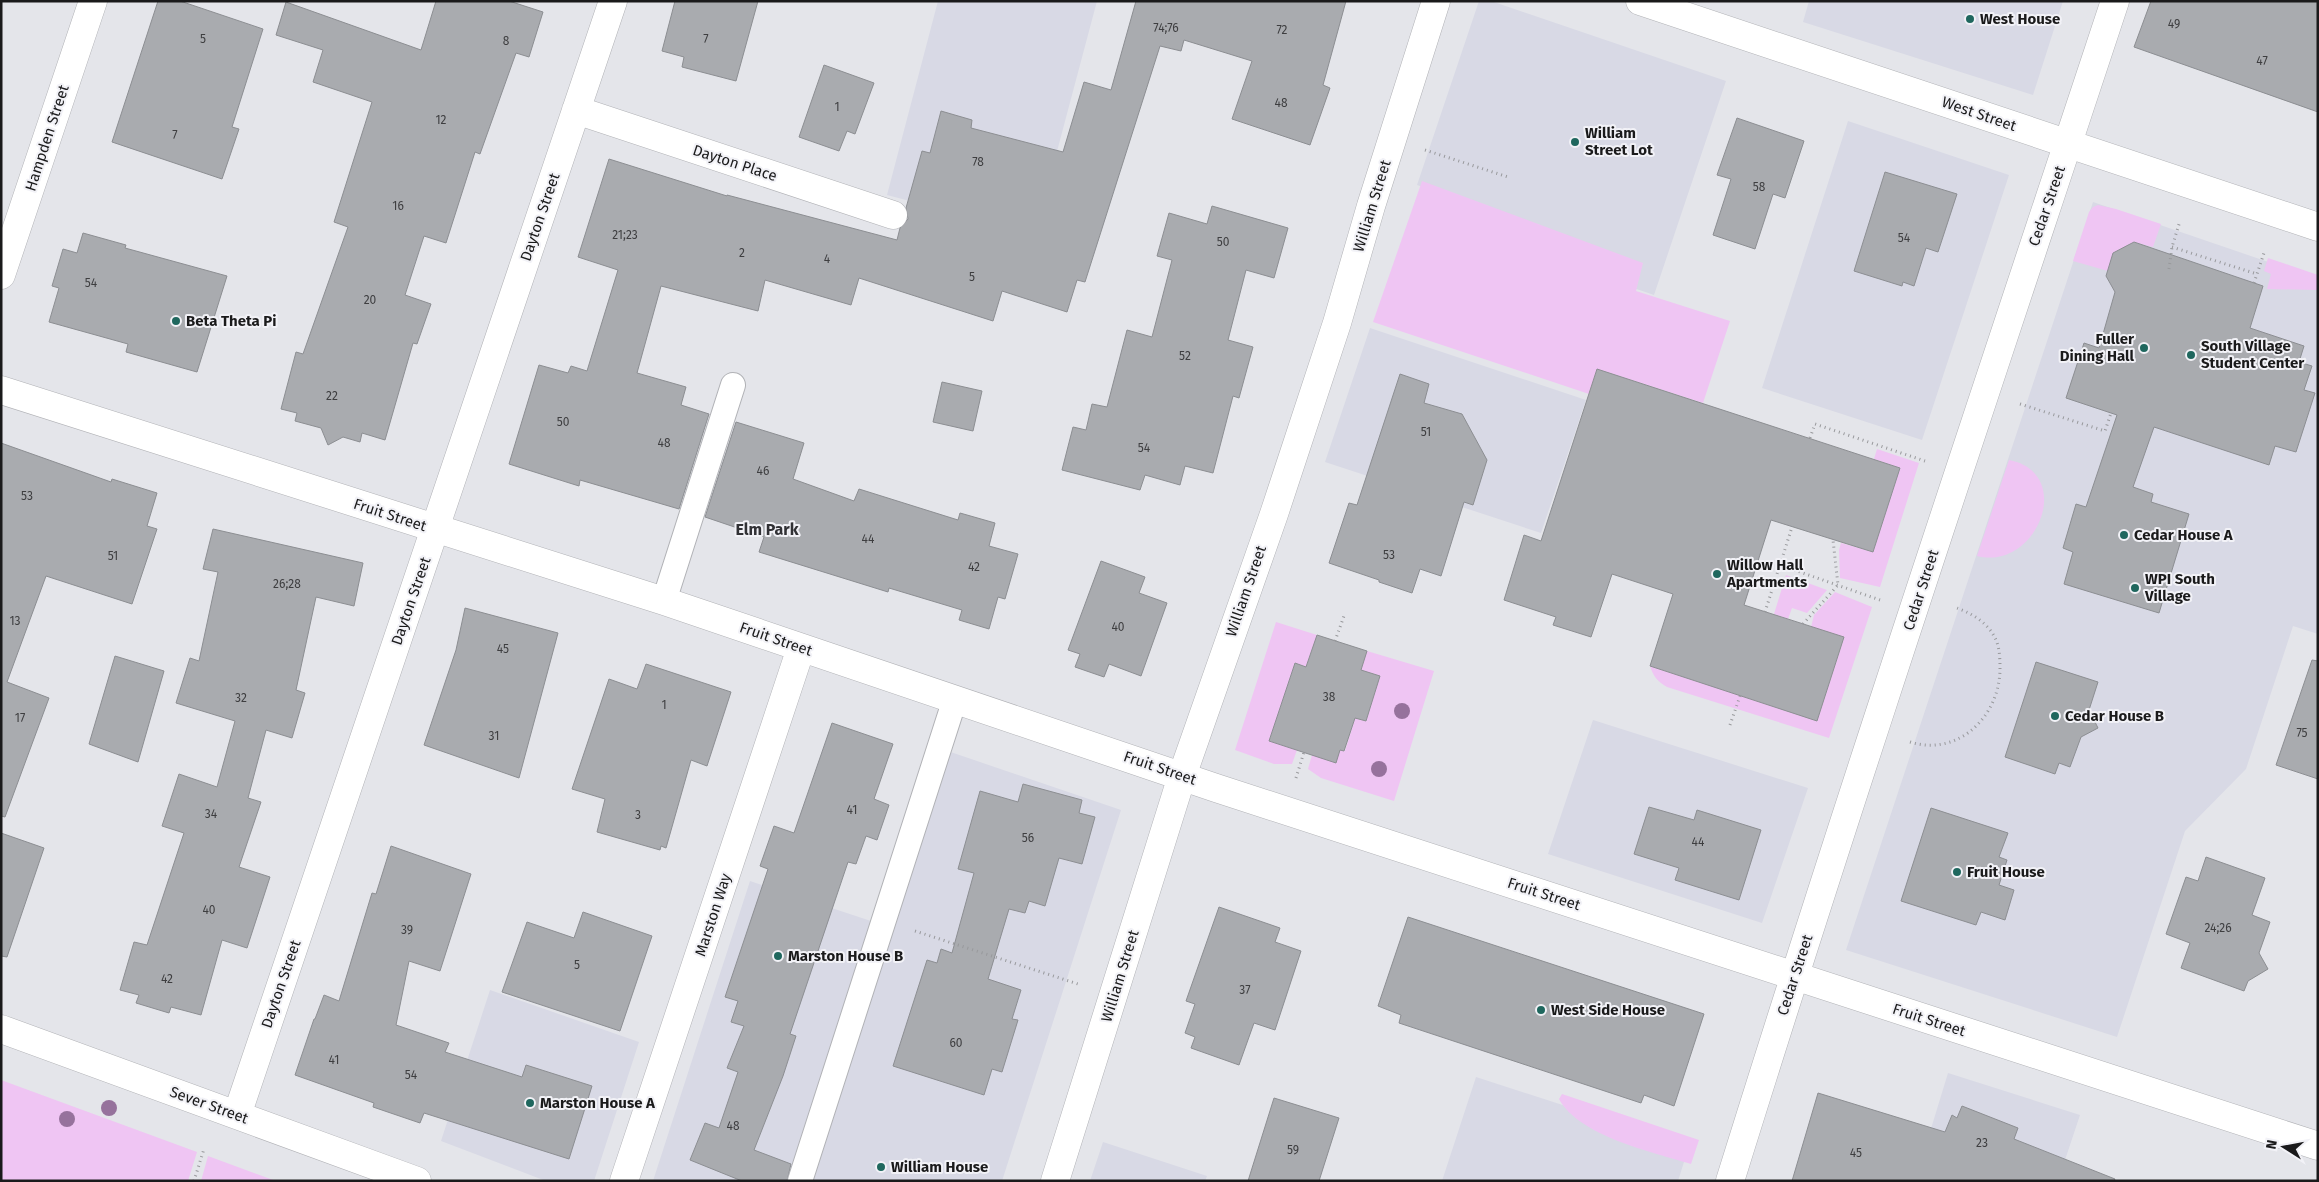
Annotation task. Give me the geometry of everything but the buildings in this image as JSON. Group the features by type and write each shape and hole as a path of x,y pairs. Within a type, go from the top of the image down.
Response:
{"street":[{"name":"Hampden Street","path":"1,275 93,1"},
{"name":"Dayton Street","path":"237,1115 614,1"},
{"name":"William Street","path":"1055,1181 1182,776 1274,514 1337,324 1371,206 1436,1"},
{"name":"West Street","path":"1640,1 2318,227"},
{"name":"Cedar Street","path":"1730,1181 1795,976 2115,1"},
{"name":"Dayton Place","path":"576,110 893,215"},
{"name":"Fruit Street","path":"1,390 664,601 1182,776 2318,1146"},
{"name":"Marston Way","path":"624,1181 801,648"},
{"name":"Sever Street","path":"1,1029 417,1181"}],"lane":[{"path":"664,601 733,385"},
{"path":"800,1181 955,699"}],"path":[{"path":"1422,149 1508,178"},
{"path":"2169,269 2172,247 2180,221"},
{"path":"2172,247 2257,274"},
{"path":"2254,283 2264,250"},
{"path":"2019,404 2105,431 2111,413"},
{"path":"1810,438 1815,424 1926,461"},
{"path":"1765,612 1792,527"},
{"path":"1803,624 1838,585 1833,540"},
{"path":"1780,565 1881,600"},
{"path":"1910,742 1932,746 1947,744 1963,737 1983,721 1994,699 2000,679 2000,656 1994,636 1980,620 1954,608"},
{"path":"1335,641 1344,616"},
{"path":"1730,725 1740,696"},
{"path":"1296,778 1304,752"},
{"path":"883,920 1078,984"},
{"path":"194,1181 204,1149"}],"shaded area":[{"path":"938,1 1097,1 1035,234 887,195"},
{"name":"William Street Lot","path":"1479,1 1491,1 1726,81 1654,295 1532,253 1540,225 1417,185"},
{"path":"1809,1 2063,1 2033,95 1803,22"},
{"path":"1848,121 2009,175 1922,440 1762,388"},
{"path":"1422,181 1643,263 1636,291 1730,321 1703,403 1597,369 1589,394 1373,322"},
{"name":"WPI South Village","path":"2093,202 2318,279 2318,634 2293,626 2246,769 2185,831 2117,1037 1846,950"},
{"path":"2098,205 2161,224 2153,247 2134,242 2113,253 2108,271 2073,261 2089,212"},
{"path":"2268,258 2318,275 2318,290 2267,289 2271,274 2264,271"},
{"path":"1370,328 1586,400 1541,533 1325,462"},
{"path":"1877,449 1919,463 1880,587 1840,578 1839,550 1841,543 1873,552 1900,468 1874,459"},
{"path":"2009,460 2029,468 2041,483 2044,500 2041,518 2031,536 2017,549 1998,557 1977,556"},
{"path":"1786,575 1827,590 1807,613 1792,608 1788,619 1774,614"},
{"path":"1835,592 1872,607 1829,738 1667,687 1656,678 1651,670 1650,666 1817,721 1844,638 1811,627 1814,615"},
{"path":"1276,622 1317,635 1306,667 1295,663 1269,741 1297,750 1292,764 1274,764 1235,750"},
{"path":"1367,651 1434,671 1394,801 1321,778 1308,769 1312,755 1340,750 1345,751 1355,718 1366,721 1380,676 1361,670"},
{"path":"1593,720 1808,788 1762,923 1548,854"},
{"path":"930,745 1121,810 1002,1181 809,1181"},
{"path":"750,881 874,922 790,1181 653,1181"},
{"path":"490,990 639,1042 594,1181 546,1181 441,1141"},
{"path":"1948,1073 2080,1115 2058,1181 1915,1181"},
{"path":"1476,1077 1689,1146 1678,1181 1442,1181"},
{"path":"1,1080 197,1152 188,1181 1,1181"},
{"path":"1562,1094 1699,1140 1691,1164 1637,1148 1599,1133 1569,1112 1559,1099"},
{"path":"1103,1142 1207,1176 1205,1181 1090,1181"},
{"path":"208,1156 276,1181 201,1181"}],"place":[{"name":"West House","path":"1970,19"},
{"name":"William Street Lot","path":"1575,142"},
{"name":"Beta Theta Pi","path":"176,321"},
{"name":"Fuller Dining Hall","path":"2144,348"},
{"name":"South Village Student Center","path":"2191,355"},
{"name":"Cedar House A","path":"2124,535"},
{"name":"Willow Hall Apartments","path":"1717,574"},
{"name":"WPI South Village","path":"2135,588"},
{"name":"Cedar House B","path":"2055,716"},
{"name":"Fruit House","path":"1957,872"},
{"name":"Marston House B","path":"778,956"},
{"name":"West Side House","path":"1541,1010"},
{"name":"Marston House A","path":"530,1103"},
{"name":"William House","path":"881,1167"}],"district":[{"name":"Elm Park","path":"767,529"}]}
